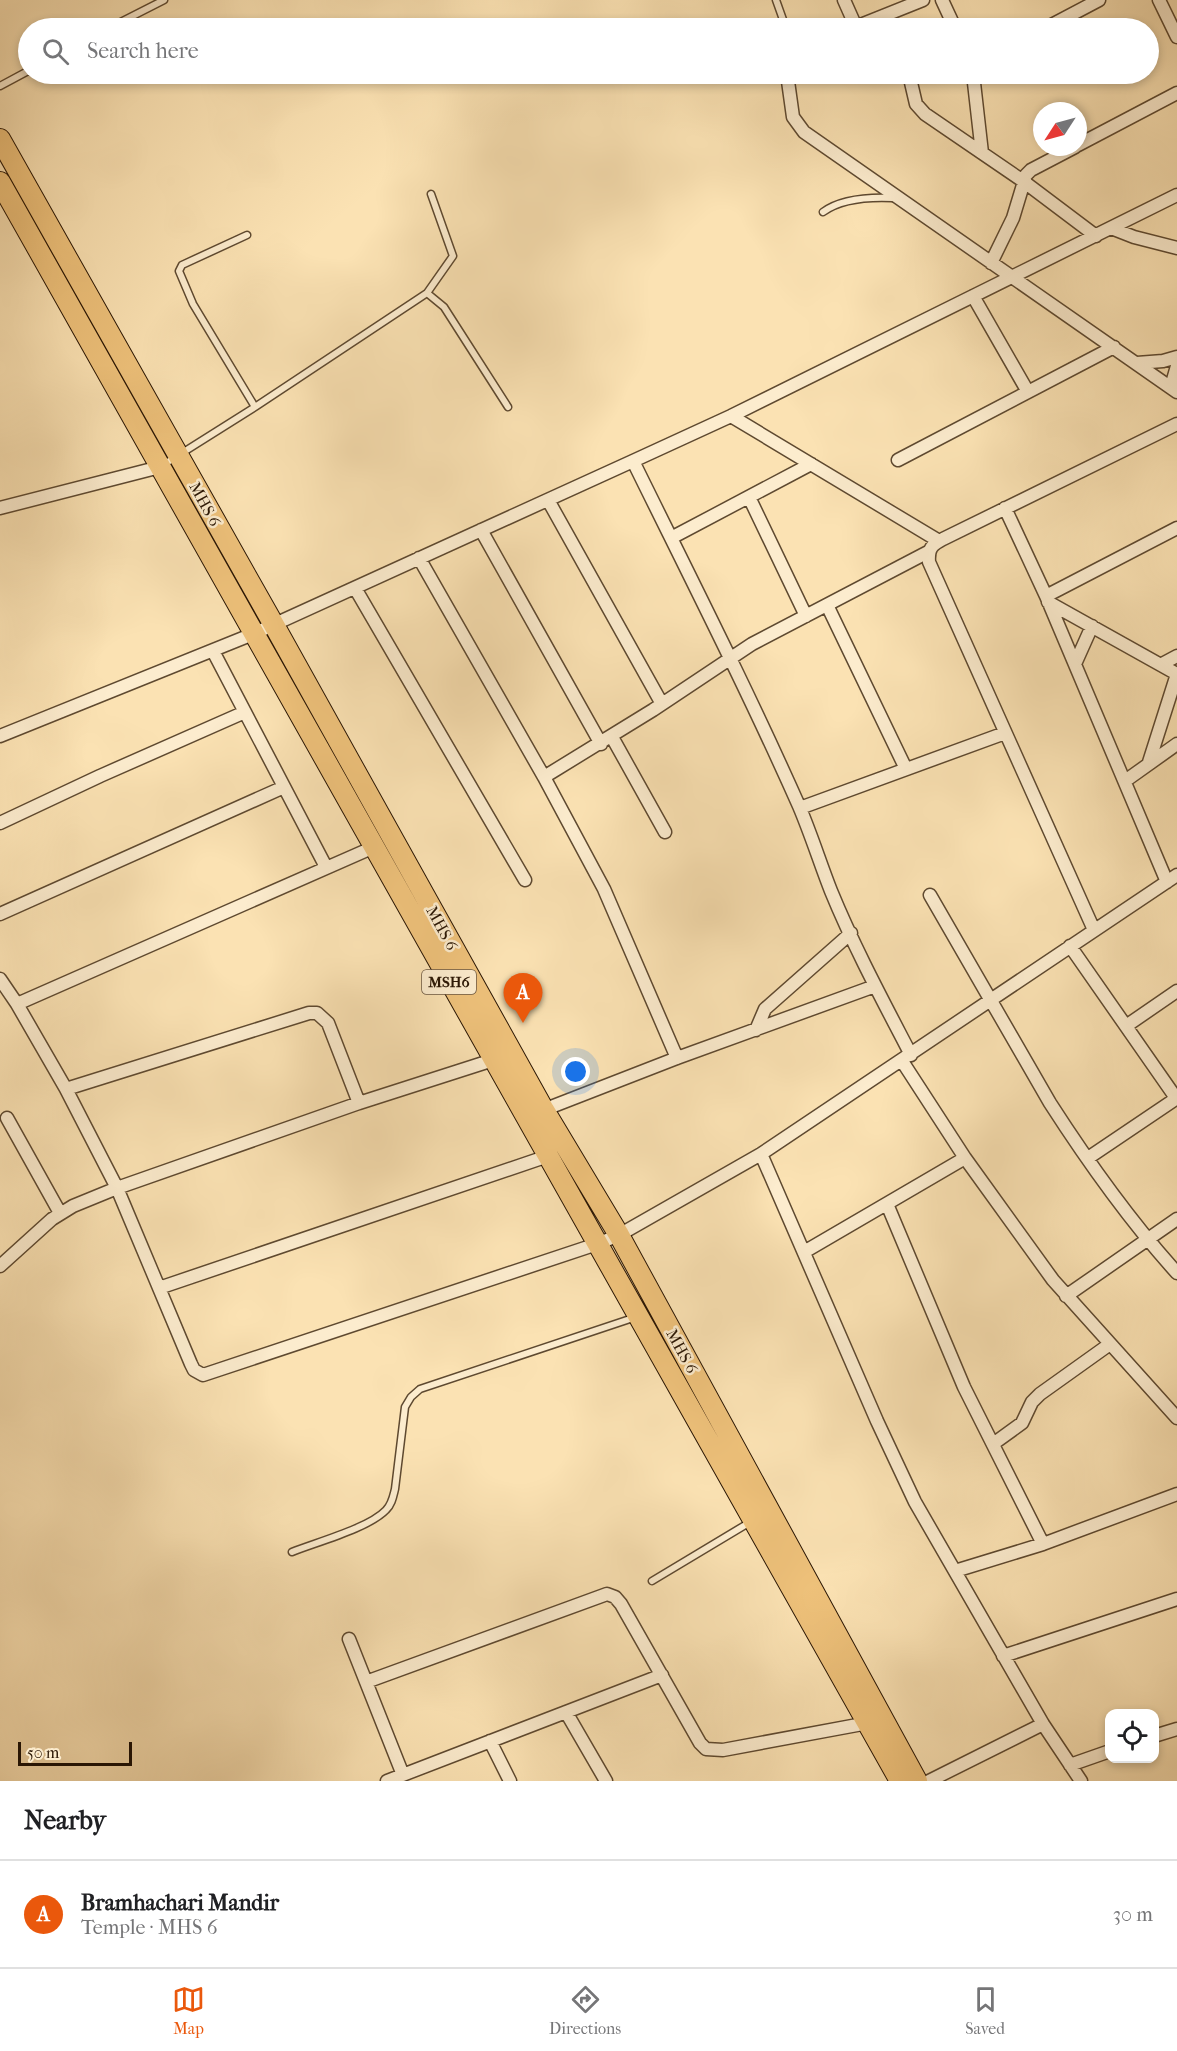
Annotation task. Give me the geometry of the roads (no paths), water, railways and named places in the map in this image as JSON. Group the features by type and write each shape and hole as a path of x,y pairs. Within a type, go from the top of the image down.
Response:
{"main road":[{"name":"MHS 6","path":"0,139 274,625 535,1114 619,1235 917,1781"},
{"name":"MSH6","path":"0,182 493,1060 535,1114 548,1156 900,1781"}],"street":[{"path":"844,0 851,18"},
{"path":"879,18 923,0"},
{"path":"942,0 950,18"},
{"path":"1066,18 1099,0"},
{"path":"1159,0 1176,32"},
{"path":"788,84 793,117 797,124 819,143 864,172 1174,390"},
{"path":"912,84 919,108 1096,236"},
{"path":"974,84 982,153"},
{"path":"1087,140 1177,93"},
{"path":"991,263 1013,218 1023,182 1031,170 1057,156"},
{"path":"0,736 254,634 633,461 1013,278 1177,195"},
{"path":"1111,228 1134,237 1177,248"},
{"path":"973,296 1028,392"},
{"path":"898,460 1114,347"},
{"path":"1137,363 1163,361 1177,357"},
{"path":"1174,390 1172,376 1177,366"},
{"path":"730,416 939,541"},
{"path":"1094,930 928,562 928,552 932,545 939,541 1177,424"},
{"path":"633,461 731,659 800,808 832,892 907,1058 965,1158 1066,1296 1177,1418"},
{"path":"671,538 811,464"},
{"path":"0,508 160,467"},
{"path":"749,496 806,616"},
{"path":"548,500 662,704"},
{"path":"0,979 66,1089 117,1188 191,1364 194,1370 203,1375 619,1235 761,1154 1172,878 1125,781 1047,599 1005,508"},
{"path":"1047,599 1177,528"},
{"path":"481,530 601,744"},
{"path":"544,777 601,744 752,644 928,552"},
{"path":"419,558 544,777 607,895 677,1058"},
{"path":"355,588 525,880"},
{"path":"1047,599 1177,674 1149,762"},
{"path":"826,605 906,769"},
{"path":"1075,664 1092,626"},
{"path":"213,651 326,867"},
{"path":"1162,664 1177,656"},
{"path":"0,823 245,712"},
{"path":"800,808 1005,733"},
{"path":"612,736 665,832"},
{"path":"1125,781 1177,744"},
{"path":"0,914 284,787"},
{"path":"17,1004 374,847"},
{"path":"930,895 1050,1103 1146,1239 1177,1273"},
{"path":"756,1030 769,1005 851,933"},
{"path":"1070,946 1177,1098 1088,1158"},
{"path":"535,1114 677,1058 875,986"},
{"path":"1126,1026 1177,991"},
{"path":"66,1089 309,1013 317,1013 328,1023 359,1103"},
{"path":"1,1263 60,1213 117,1188 359,1103 493,1060"},
{"path":"7,1118 60,1213"},
{"path":"761,1154 877,1421 915,1502 1043,1725 1081,1781"},
{"path":"159,1288 548,1156"},
{"path":"804,1252 965,1158"},
{"path":"887,1204 964,1387 1043,1544"},
{"path":"1066,1296 1177,1219"},
{"path":"993,1444 1022,1423 1032,1402 1040,1394 1110,1344"},
{"path":"955,1571 1043,1544 1177,1494"},
{"path":"366,1682 607,1594 615,1597 621,1604 700,1743 706,1749 723,1750 868,1723"},
{"path":"1003,1656 1177,1599"},
{"path":"349,1639 403,1775"},
{"path":"387,1781 662,1675"},
{"path":"566,1712 606,1781"},
{"path":"929,1781 1043,1725"},
{"path":"1159,1735 1177,1729"},
{"path":"490,1741 510,1781"},
{"path":"1070,1764 1105,1753"}],"lane":[{"path":"129,18 164,0"},
{"path":"776,0 782,18"},
{"path":"0,86 18,76"},
{"path":"160,467 427,293 453,256 431,194"},
{"path":"823,212 838,204 858,200 877,197 900,198"},
{"path":"247,235 182,265 179,271 193,304 255,407"},
{"path":"427,293 444,307 508,408"},
{"path":"292,1552 366,1524 378,1518 388,1509 395,1489 405,1407 420,1389 638,1316"},
{"path":"652,1581 753,1520"}],"place":[{"name":"Bramhachari Mandir","path":"523,1023"}]}
